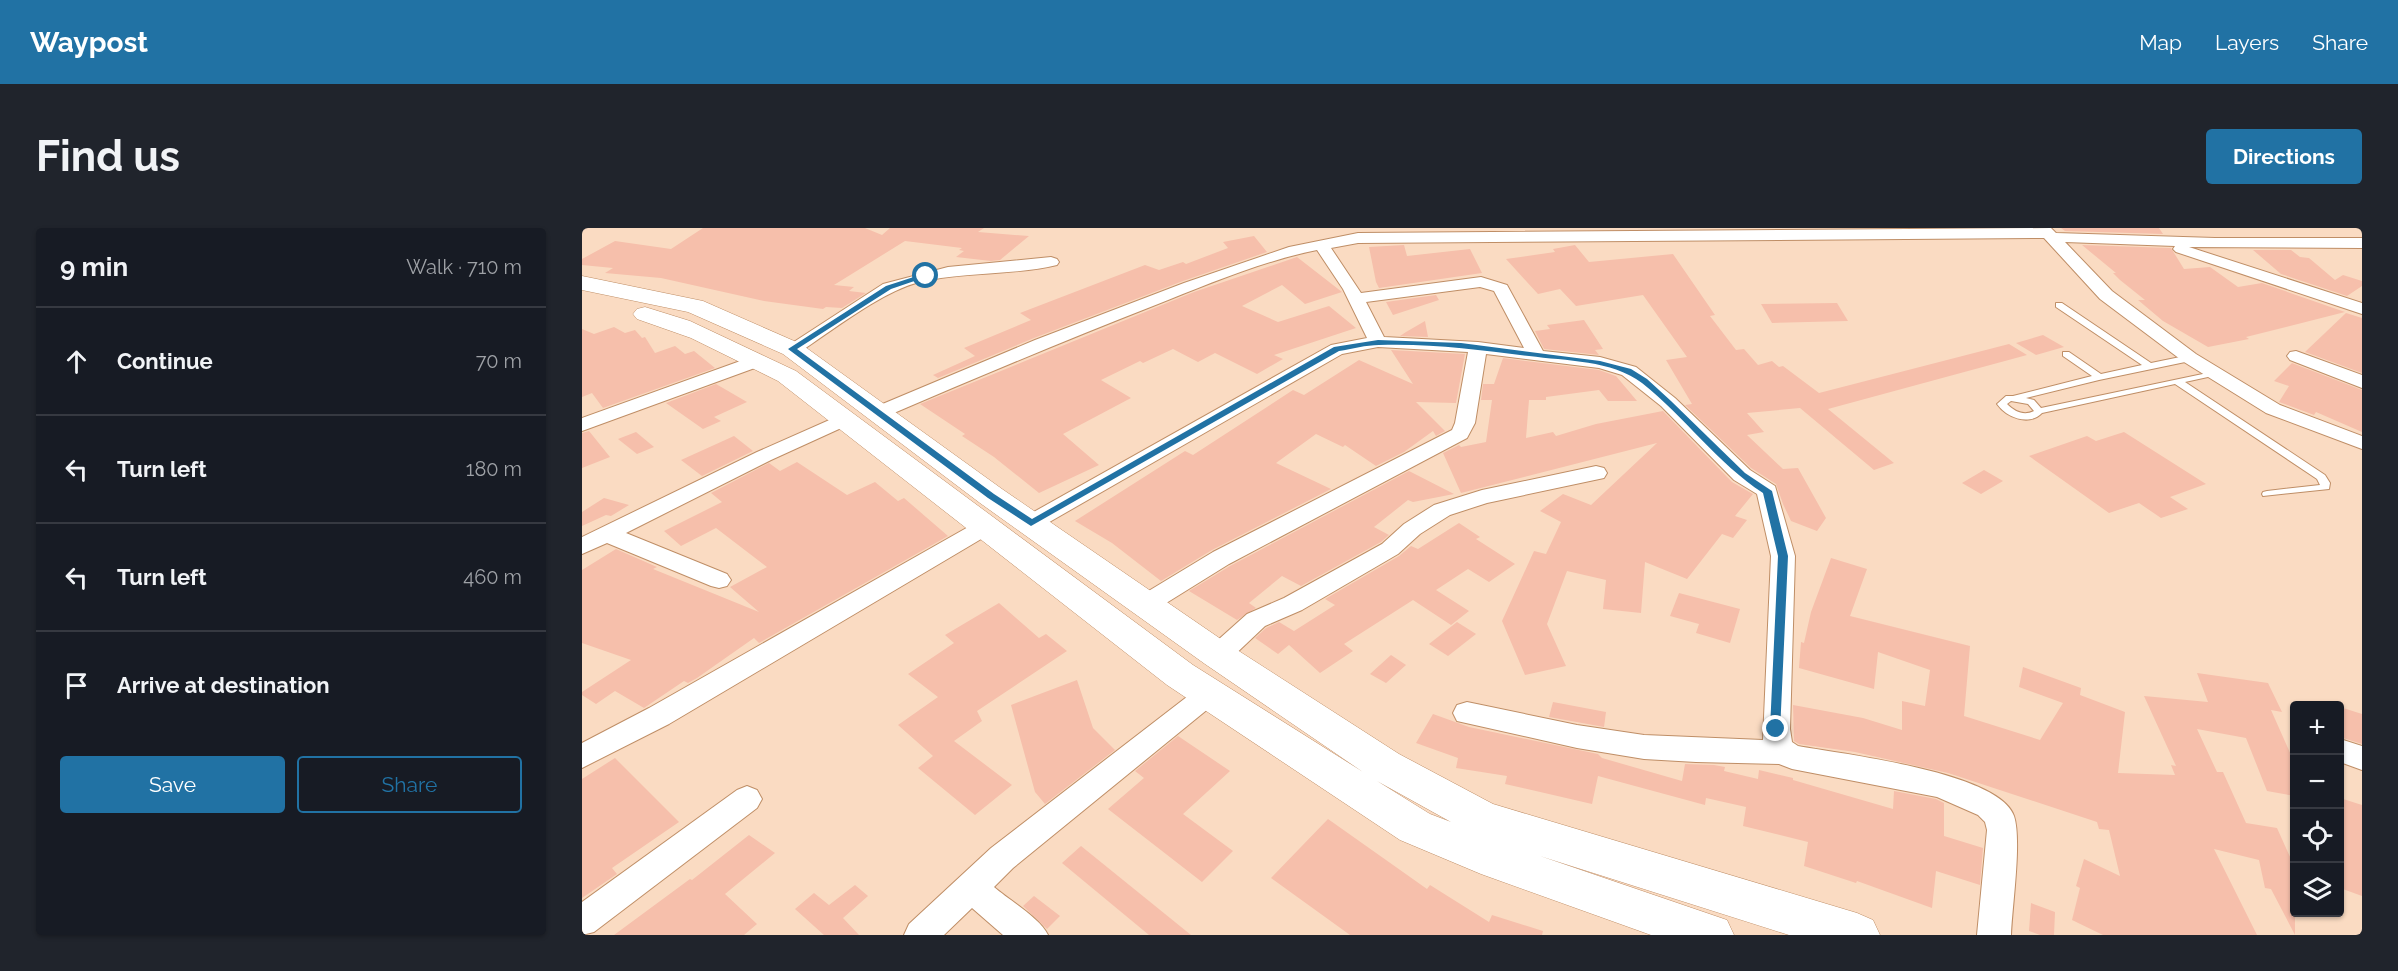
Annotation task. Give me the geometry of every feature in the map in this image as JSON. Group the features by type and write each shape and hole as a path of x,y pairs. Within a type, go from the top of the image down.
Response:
{"main road":[{"path":"582,283 695,306 792,349 991,496 1218,655 1384,766 1482,819 1857,935"},
{"path":"582,300 669,321 787,376 1171,669 1415,827 1659,927 1711,935"}],"street":[{"path":"2048,233 2106,295 2190,358 2273,410 2362,443"},
{"path":"880,412 1041,344 1180,290 1294,250 1358,238 2048,233 2156,241 2362,243"},
{"path":"2156,241 2362,309"},
{"path":"1321,244 1355,298 1378,342"},
{"path":"792,349 889,287 904,281 926,276 1051,262"},
{"path":"1355,298 1472,283 1492,284 1501,288 1536,354"},
{"path":"1031,523 1337,349 1378,342 1478,347 1600,363 1629,371 1668,402 1742,475 1767,491 1783,556 1776,729 1778,746 1783,752"},
{"path":"1146,604 1221,558 1460,434 1465,423 1478,347"},
{"path":"2296,356 2362,382"},
{"path":"582,425 757,361"},
{"path":"582,546 764,456 843,420"},
{"path":"1218,655 1256,620 1293,604 1390,549 1412,529 1442,510 1482,497 1596,473"},
{"path":"582,756 658,716 986,527"},
{"path":"606,534 719,580"},
{"path":"921,935 1002,858 1210,693"},
{"path":"1467,713 1643,747 1688,751 1727,749 1783,752 1811,762 1941,785 1989,806 1999,816 2002,830 1994,935"},
{"path":"2344,752 2362,758"},
{"path":"582,921 747,799"},
{"path":"971,887 1006,918 1031,935"}],"lane":[{"path":"2059,304 2149,366"},
{"path":"2066,354 2099,376"},
{"path":"2190,358 2099,376 2009,398 2002,404 2010,412 2025,417 2037,414 2039,411 2214,373"},
{"path":"2177,381 2321,477 2325,483 2325,487 2320,489 2267,494"},
{"path":"2016,398 2031,402 2039,411"}],"building":[{"path":"703,228 865,228 882,235 890,228 984,228 978,232 1029,236 1000,260 991,261 956,257 964,251 959,250 962,248 905,241 834,285 854,287 849,291 866,293 842,308 826,307 823,309 764,301 661,278 605,273 613,268 582,265 582,259 615,241 671,249"},
{"path":"2061,228 2159,228 2163,234 2065,231"},
{"path":"1254,236 1267,252 1183,281 1034,338 938,378 933,375 975,356 964,348 1031,320 1020,313 1145,265 1159,270 1183,262 1186,264 1228,248 1223,242"},
{"path":"1404,245 1407,256 1470,249 1482,273 1379,288 1369,247"},
{"path":"1575,245 1589,262 1673,254 1715,315 1710,316 1736,350 1744,349 1758,365 1772,361 1779,367 1783,366 1819,393 2009,344 2027,355 1828,409 1894,463 1874,470 1800,408 1747,413 1764,432 1747,435 1783,469 1798,468 1826,518 1817,531 1791,521 1776,484 1751,468 1685,405 1692,404 1666,360 1687,357 1643,295 1576,306 1560,289 1538,294 1506,259 1555,252 1553,249"},
{"path":"2082,245 2171,248 2184,269 2210,267 2238,287 2262,283 2345,312 2246,337 2249,339 2208,347 2163,321 2138,300 2145,300"},
{"path":"2253,250 2291,250 2300,257 2309,258 2335,280 2343,275 2362,281 2362,286 2347,296 2281,274"},
{"path":"1297,257 1342,292 1305,304 1282,285 1242,306 1278,322 1329,306 1356,328 1274,355 1283,359 1257,374 1215,353 1198,362 1173,349 1143,363 1140,361 1101,380 1131,398 1063,434 1099,465 1039,493 994,457 962,436 965,434 920,404 1194,292"},
{"path":"1436,295 1439,300 1393,315 1386,302"},
{"path":"1837,303 1848,321 1772,323 1761,304"},
{"path":"2346,313 2362,318 2362,373 2305,352"},
{"path":"1584,320 1603,349 1595,350 1599,355 1544,349 1535,331 1550,329 1547,325"},
{"path":"1425,321 1428,337 1400,336 1406,332"},
{"path":"614,327 625,333 635,330 642,338 645,337 655,353 675,346 685,354 694,351 715,368 603,408 592,393 582,397 582,329 594,334"},
{"path":"2043,335 2064,347 2036,355 2016,343"},
{"path":"1391,350 1465,354 1456,403 1416,402 1445,431 1436,436 1433,431 1404,452 1376,466 1345,445 1343,447 1316,434 1276,463 1331,489 1212,550 1161,581 1112,543 1075,521 1185,451 1193,455 1293,390 1304,395 1359,360 1413,384"},
{"path":"1503,358 1599,370 1616,376 1637,401 1608,401 1599,390 1546,397 1546,400 1529,400 1526,438 1553,432 1556,436 1596,424 1663,411 1732,482 1753,494 1735,516 1747,520 1733,538 1722,534 1687,579 1645,562 1641,613 1603,609 1606,580 1567,571 1547,624 1566,666 1525,675 1502,621 1534,551 1546,554 1561,522 1540,511 1563,494 1591,505 1657,443 1461,493 1443,453 1459,445 1461,447 1486,442 1492,400 1481,400 1483,384 1494,384"},
{"path":"2292,363 2362,390 2362,432 2316,412 2314,415 2279,402 2289,386 2274,381"},
{"path":"716,384 747,402 714,417 721,421 703,429 666,403"},
{"path":"589,431 610,457 582,468 582,433"},
{"path":"636,432 654,447 637,454 618,439"},
{"path":"2124,432 2206,484 2170,497 2188,509 2161,518 2139,503 2109,513 2029,456 2087,436 2096,441"},
{"path":"734,436 753,451 702,476 681,460"},
{"path":"797,462 847,495 875,482 898,501 904,498 948,536 759,643 754,638 697,678 688,683 684,681 644,708 615,691 596,704 582,695 582,692 631,660 582,643 582,570 616,549 657,567 653,569 759,612 730,587 767,567 716,528 681,546 664,531 722,502 711,493 769,463 780,471"},
{"path":"1984,470 2003,481 1981,494 1962,483"},
{"path":"1409,471 1454,494 1413,502 1408,500 1374,527 1389,535 1381,542 1301,586 1282,576 1249,603 1256,608 1237,620 1189,591 1230,566"},
{"path":"604,498 629,505 611,516 606,515 582,526 582,512"},
{"path":"1459,523 1480,537 1476,539 1515,564 1489,582 1468,569 1436,590 1469,611 1451,625 1413,600 1344,644 1353,651 1320,673 1289,645 1278,654 1255,638 1266,628 1279,622 1294,631 1335,605 1325,599 1399,556 1411,546 1418,549"},
{"path":"1831,558 1867,569 1850,616 1970,646 1964,716 2040,740 2063,703 2019,687 2023,667 2081,688 2080,695 2125,712 2118,773 2175,775 2171,765 2176,766 2144,696 2208,702 2197,673 2268,683 2282,712 2271,710 2290,753 2290,795 2267,791 2246,738 2197,729 2217,772 2223,772 2246,823 2277,828 2290,857 2290,917 2295,917 2295,935 2271,889 2265,888 2259,860 2214,849 2257,935 2103,935 2072,920 2080,888 2076,886 2084,859 2120,876 2109,830 2099,829 2097,822 1948,773 1855,752 1799,744 1794,741 1793,705 1863,718 1902,730 1902,701 1925,706 1930,670 1878,652 1874,689 1799,668 1801,642 1804,643 1811,612"},
{"path":"1679,593 1740,609 1730,643 1696,633 1699,624 1670,616"},
{"path":"999,603 1039,638 1046,634 1067,651 977,711 982,721 954,741 1012,785 975,815 918,768 933,756 898,725 938,697 908,674 954,643 945,635"},
{"path":"1457,622 1476,634 1448,656 1429,644"},
{"path":"1391,655 1406,665 1386,683 1370,674"},
{"path":"1077,680 1093,728 1115,750 1045,804 1035,792 1011,705"},
{"path":"1553,702 1606,712 1604,727 1549,717"},
{"path":"2344,708 2362,714 2362,744 2344,738"},
{"path":"1433,714 1469,727 1598,754 1602,758 1682,781 1685,764 1714,765 1725,767 1724,771 1758,779 1759,770 1793,778 1793,780 1893,809 1894,791 1936,799 1944,803 1944,836 1983,848 1980,885 1936,871 1932,908 1857,881 1856,883 1804,866 1808,842 1743,826 1746,807 1706,798 1705,805 1598,776 1592,804 1505,784 1507,776 1456,768 1458,758 1416,743"},
{"path":"1178,736 1230,771 1183,814 1233,851 1202,882 1108,809 1144,778 1135,771"},
{"path":"615,758 679,822 612,868 617,874 582,898 582,779"},
{"path":"2344,799 2362,805 2362,896 2344,889"},
{"path":"1328,819 1427,889 1430,885 1489,922 1492,915 1543,931 1542,935 1350,935 1271,878"},
{"path":"749,835 775,853 725,894 757,924 744,935 614,935 690,879 692,880"},
{"path":"1081,846 1191,935 1149,935 1062,863"},
{"path":"855,885 868,896 843,918 859,935 824,935 795,909 814,893 829,905"},
{"path":"1034,896 1060,916 1047,929 1023,906"},
{"path":"2031,903 2055,912 2054,935 2040,935 2029,931"}],"route":[{"path":"926,276 889,287 792,349 1031,523 1337,349 1378,342 1461,346 1600,363 1629,371 1668,402 1742,475 1767,491 1783,556 1776,729"}]}
